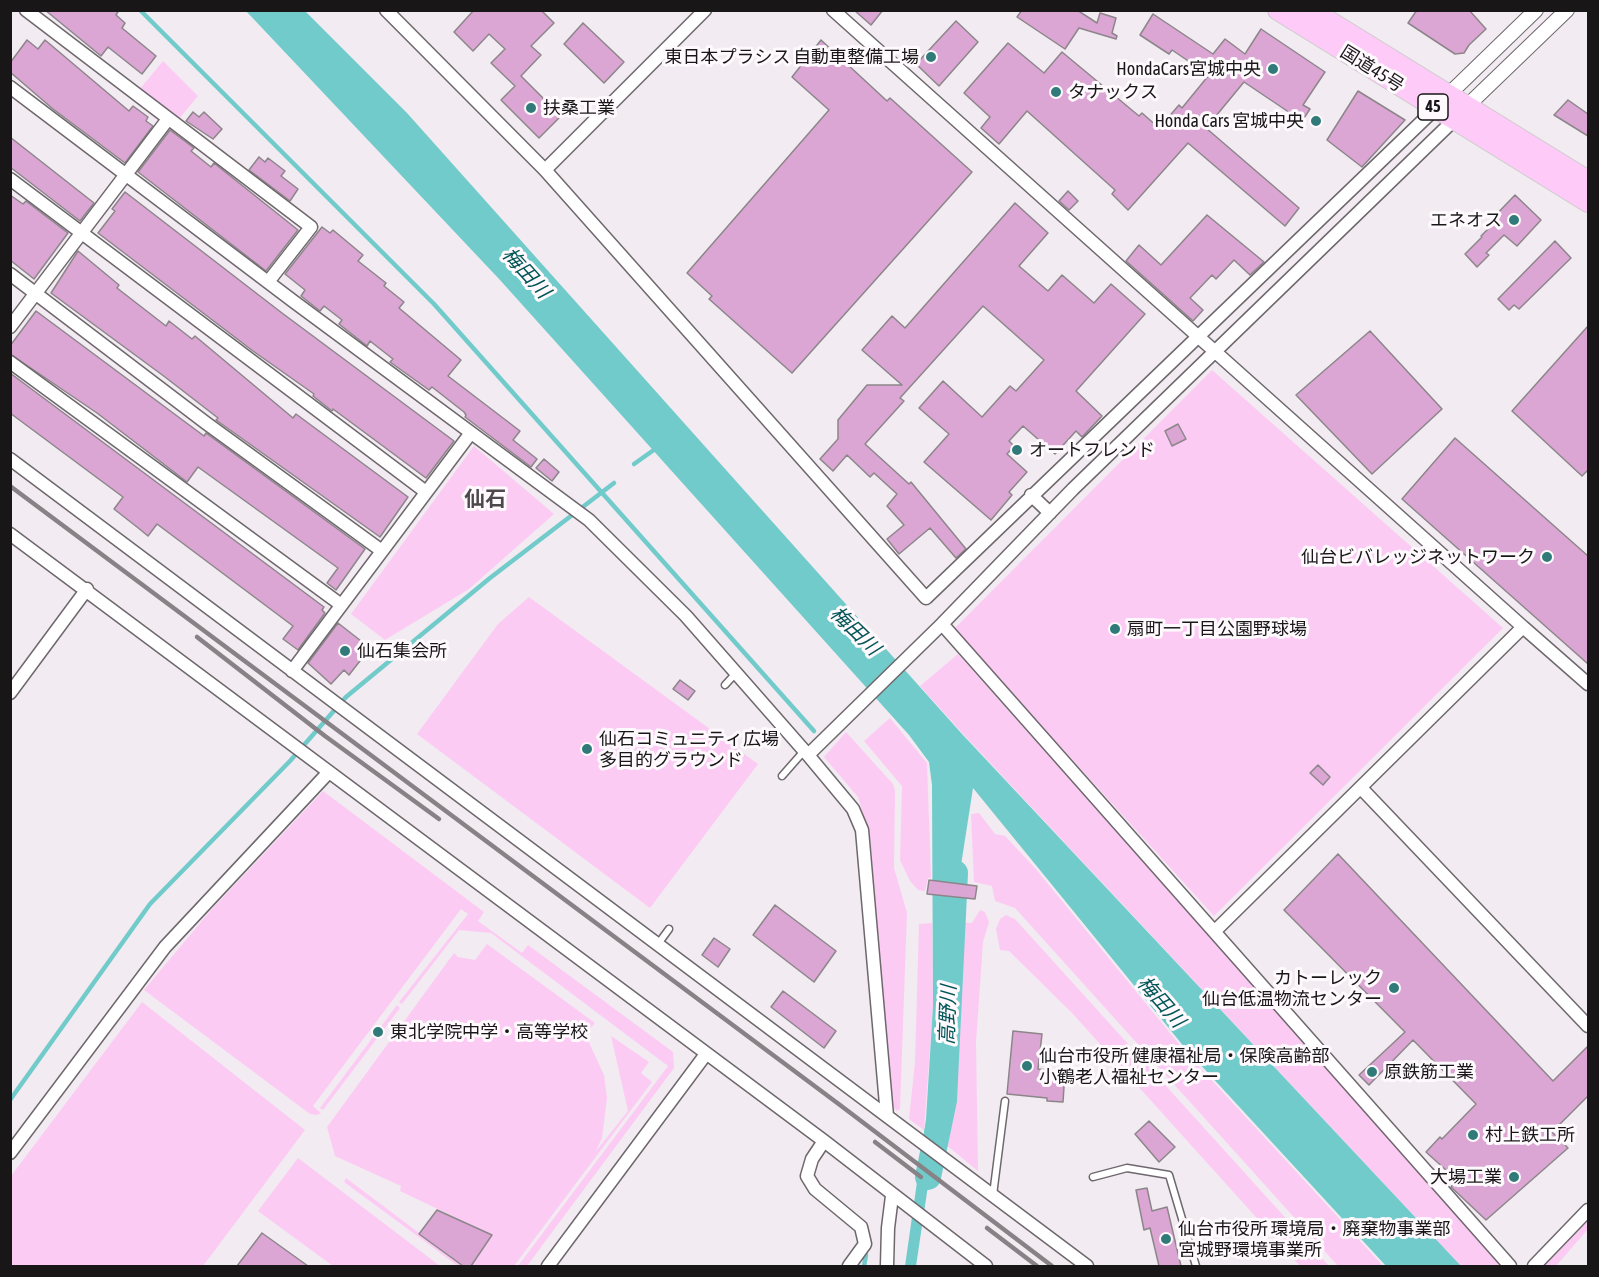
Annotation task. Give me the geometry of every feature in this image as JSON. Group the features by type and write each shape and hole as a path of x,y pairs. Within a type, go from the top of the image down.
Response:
{"highway":[{"name":"国道45号","path":"1278,10 1460,113 1588,202"},
{"name":"国道45号","path":"1311,10 1442,102"},
{"name":"国道45号","path":"1460,113 1588,181"}],"street":[{"path":"26,10 311,227 268,282"},
{"path":"386,10 545,170 926,598 1536,10"},
{"path":"545,170 705,10"},
{"path":"833,10 1588,684"},
{"path":"806,753 850,715 925,642 1050,513 1214,351 1567,10"},
{"path":"10,87 470,434 589,520 686,616 806,753 853,809 862,830 887,1116"},
{"path":"10,327 168,119"},
{"path":"10,179 426,492"},
{"path":"10,274 206,423 382,551"},
{"path":"10,362 340,604"},
{"path":"292,671 340,604 470,434"},
{"path":"10,459 1087,1266"},
{"path":"1031,495 1050,513"},
{"path":"10,534 87,589 311,761 824,1141 981,1265"},
{"path":"10,693 87,589"},
{"path":"942,624 1510,1266"},
{"path":"1215,931 1362,789 1523,627"},
{"path":"10,1153 165,947 328,773"},
{"path":"1362,789 1588,1026"},
{"path":"548,1266 706,1054"},
{"path":"824,1141 812,1159 807,1176 815,1189 861,1227 865,1244 849,1266"},
{"path":"887,1266 892,1196"},
{"path":"1534,1266 1588,1210"}],"lane":[{"path":"725,685 736,673"},
{"path":"782,776 806,753"},
{"path":"657,945 669,929"},
{"path":"993,1196 1005,1101"},
{"path":"1093,1177 1127,1168 1169,1174 1196,1266"}],"shaded area":[{"path":"163,61 198,96 178,120 139,90"},
{"path":"1212,370 1503,628 1214,916 954,629"},
{"path":"474,446 554,514 469,589 385,640 351,614"},
{"name":"仙石コミュニティ広場 多目的グラウンド","path":"529,597 758,764 650,908 417,734 498,624"},
{"path":"958,654 1502,1266 1461,1266 920,686"},
{"path":"890,718 927,763 931,878 928,878 925,891 918,890 910,881 900,860 902,786 864,741"},
{"path":"846,732 893,784 895,791 894,868 907,913 900,1109 897,1111 891,1106 870,837 858,797 824,757"},
{"path":"323,791 484,912 478,921 522,953 528,945 673,1052 674,1068 527,1266 518,1266 668,1066 491,933 459,930 402,1004 399,1002 468,914 461,909 313,1106 321,1113 317,1115 310,1114 144,990 211,910"},
{"path":"979,813 995,834 1005,836 1035,868 1183,1049 1383,1266 1338,1266 1015,908 995,901 992,886 974,882 971,814"},
{"path":"980,910 985,912 989,922 983,942 976,1042 978,1171 939,1139 946,1102 957,922 972,923"},
{"path":"1006,915 1015,919 1329,1266 1300,1266 1072,1013 1009,951 1000,950 996,929 1000,919"},
{"path":"932,923 933,1006 924,1130 909,1119 915,1062 919,924"},
{"path":"487,944 595,1023 585,1034 604,1075 607,1098 602,1138 596,1151 628,1111 611,1036 649,1062 641,1073 652,1082 514,1266 471,1266 492,1235 400,1191 401,1186 335,1156 327,1127 454,953 458,957 475,960"},
{"path":"142,1002 305,1130 203,1266 11,1266 11,1176"},
{"path":"397,1005 400,1008 323,1110 320,1108"},
{"path":"298,1158 440,1266 333,1266 258,1211"},
{"path":"346,1178 463,1266 458,1266 344,1182"},
{"path":"1588,1221 1588,1229 1556,1266 1544,1266"}],"water":[{"name":"梅田川","path":"246,11 305,11 407,113 962,734 1461,1266 1386,1266 1185,1048 973,788 948,949 942,1092 916,1266 905,1266 926,1119 933,1006 932,785 929,762 909,735 500,280"}],"building":[{"path":"45,10 119,10 116,15 125,23 122,28 156,56 142,74 108,47 101,56"},
{"path":"474,10 541,10 554,23 531,46 541,55 521,76 561,116 539,138 501,100 515,86 491,63 505,49 489,34 473,51 454,32"},
{"path":"854,10 883,10 871,25"},
{"path":"1022,10 1077,10 1097,23 1100,13 1116,18 1112,33 1117,36 1116,39 1079,28 1065,49 1017,17"},
{"path":"1417,10 1469,10 1486,29 1464,53 1455,54 1408,23"},
{"path":"1153,14 1213,54 1225,39 1245,54 1261,29 1325,72 1303,105 1310,109 1302,121 1244,82 1206,128 1299,208 1285,226 1188,143 1128,210 1112,194 1115,190 1027,111 999,144 981,128 990,117 964,93 1008,43 1044,73 1062,52 1139,116 1142,113 1159,128 1179,105 1182,108 1209,75 1172,50 1169,54 1140,35"},
{"path":"956,21 978,42 939,86 916,64"},
{"path":"583,23 624,62 604,83 564,44"},
{"path":"27,40 38,49 45,40 129,111 133,106 148,117 146,121 153,126 125,163 53,109 10,72 10,63"},
{"path":"821,40 887,101 890,98 972,172 792,373 709,299 712,296 687,273 829,110 792,77"},
{"path":"1358,91 1405,120 1362,167 1327,140"},
{"path":"1568,100 1588,114 1588,136 1554,115"},
{"path":"193,112 199,117 204,112 222,129 213,139 186,121"},
{"path":"170,130 194,148 191,151 211,167 214,163 298,230 266,271 138,172"},
{"path":"10,137 94,203 80,221 10,167"},
{"path":"259,157 265,162 268,158 285,171 281,176 298,189 290,201 249,170"},
{"path":"1068,191 1078,201 1069,210 1059,201"},
{"path":"125,192 454,441 426,478 333,409 332,411 313,396 314,394 253,351 98,233 115,211 112,209"},
{"path":"10,195 23,204 26,201 68,233 34,279 10,260"},
{"path":"1515,195 1541,220 1517,246 1504,235 1486,253 1489,255 1477,267 1465,254 1493,224 1490,221"},
{"path":"1015,203 1048,233 1019,266 1048,291 1062,275 1094,303 1111,284 1145,314 1076,391 1102,416 1082,437 1076,431 1055,454 1023,426 1009,441 1014,446 1007,454 1027,472 1009,492 1012,495 991,520 924,462 949,434 919,408 943,381 982,417 1010,386 1016,391 1044,360 983,306 900,398 904,401 865,444 909,484 911,482 966,549 956,558 930,528 899,554 887,539 904,525 887,506 897,494 874,473 870,477 847,455 833,471 820,459 838,439 838,420 867,385 902,385 862,350 892,316 905,328"},
{"path":"1207,215 1264,262 1250,275 1234,260 1216,279 1212,275 1190,298 1203,310 1193,321 1126,261 1139,245 1161,265"},
{"path":"322,227 330,233 333,230 363,255 358,261 386,283 384,286 404,302 399,308 461,360 448,376 520,431 513,440 537,459 531,467 465,417 464,412 432,387 429,390 390,362 393,359 370,341 367,346 339,324 342,320 324,306 320,311 301,296 305,290 285,274"},
{"path":"1555,241 1571,258 1519,309 1514,305 1509,310 1498,299"},
{"path":"78,251 119,285 117,288 166,326 169,321 192,339 195,336 293,418 296,414 408,497 380,537 216,420 218,418 165,377 51,293"},
{"path":"36,311 204,436 206,433 365,549 336,590 327,583 338,568 198,467 187,482 97,413 10,354 10,346"},
{"path":"1588,326 1588,470 1582,476 1512,411"},
{"path":"1370,331 1442,409 1372,474 1296,395"},
{"path":"10,373 324,607 322,610 325,613 298,650 283,639 293,626 157,524 148,536 114,509 123,497 10,413"},
{"path":"1178,424 1186,439 1172,446 1165,431"},
{"path":"1455,438 1588,556 1588,664 1402,499"},
{"path":"544,459 559,472 552,481 536,468"},
{"path":"338,623 370,648 349,675 344,670 331,684 308,663"},
{"path":"680,680 695,691 688,700 673,689"},
{"path":"1318,765 1330,777 1323,785 1310,773"},
{"path":"1338,854 1553,1081 1588,1046 1588,1096 1552,1132 1568,1148 1486,1220 1451,1187 1457,1180 1426,1152 1476,1104 1413,1040 1369,1085 1359,1075 1405,1032 1284,910"},
{"path":"929,880 977,886 975,899 927,894"},
{"path":"775,905 836,951 814,982 753,935"},
{"path":"714,938 730,949 718,967 702,955"},
{"path":"783,991 836,1031 824,1048 771,1007"},
{"path":"1013,1031 1042,1034 1038,1069 1065,1072 1063,1102 1007,1094"},
{"path":"1149,1121 1175,1147 1159,1162 1135,1134"},
{"path":"1147,1188 1152,1211 1167,1207 1181,1266 1159,1266 1150,1228 1144,1230 1136,1190"},
{"path":"437,1210 492,1235 471,1266 463,1266 419,1234"},
{"path":"262,1233 308,1266 237,1266"}],"waterway":[{"path":"140,10 434,304 814,731"},
{"path":"634,464 658,447"},
{"path":"10,1100 150,904 290,761 346,697 490,578 614,483"},
{"name":"高野川","path":"928,1177 944,1100 955,873"},
{"path":"864,1266 866,1255"}],"railway":[{"path":"10,486 840,1105 1052,1266"},
{"path":"197,637 325,736 439,819"},
{"path":"875,1142 921,1177"},
{"path":"987,1228 1037,1266"}],"place":[{"name":"東日本プラシス 自動車整備工場","path":"931,57"},
{"name":"HondaCars宮城中央","path":"1273,69"},
{"name":"タナックス","path":"1056,92"},
{"name":"扶桑工業","path":"531,108"},
{"name":"Honda Cars 宮城中央","path":"1316,121"},
{"name":"エネオス","path":"1514,220"},
{"name":"オートフレンド","path":"1017,450"},
{"name":"仙台ビバレッジネットワーク","path":"1547,557"},
{"name":"扇町一丁目公園野球場","path":"1115,629"},
{"name":"仙石集会所","path":"345,651"},
{"name":"仙石コミュニティ広場 多目的グラウンド","path":"587,749"},
{"name":"カトーレック 仙台低温物流センター","path":"1394,988"},
{"name":"東北学院中学・高等学校","path":"378,1032"},
{"name":"仙台市役所 健康福祉局・保険高齢部 小鶴老人福祉センター","path":"1027,1066"},
{"name":"原鉄筋工業","path":"1372,1072"},
{"name":"村上鉄工所","path":"1473,1135"},
{"name":"大場工業","path":"1514,1177"},
{"name":"仙台市役所 環境局・廃棄物事業部 宮城野環境事業所","path":"1166,1239"}],"district":[{"name":"仙石","path":"485,499"}]}
